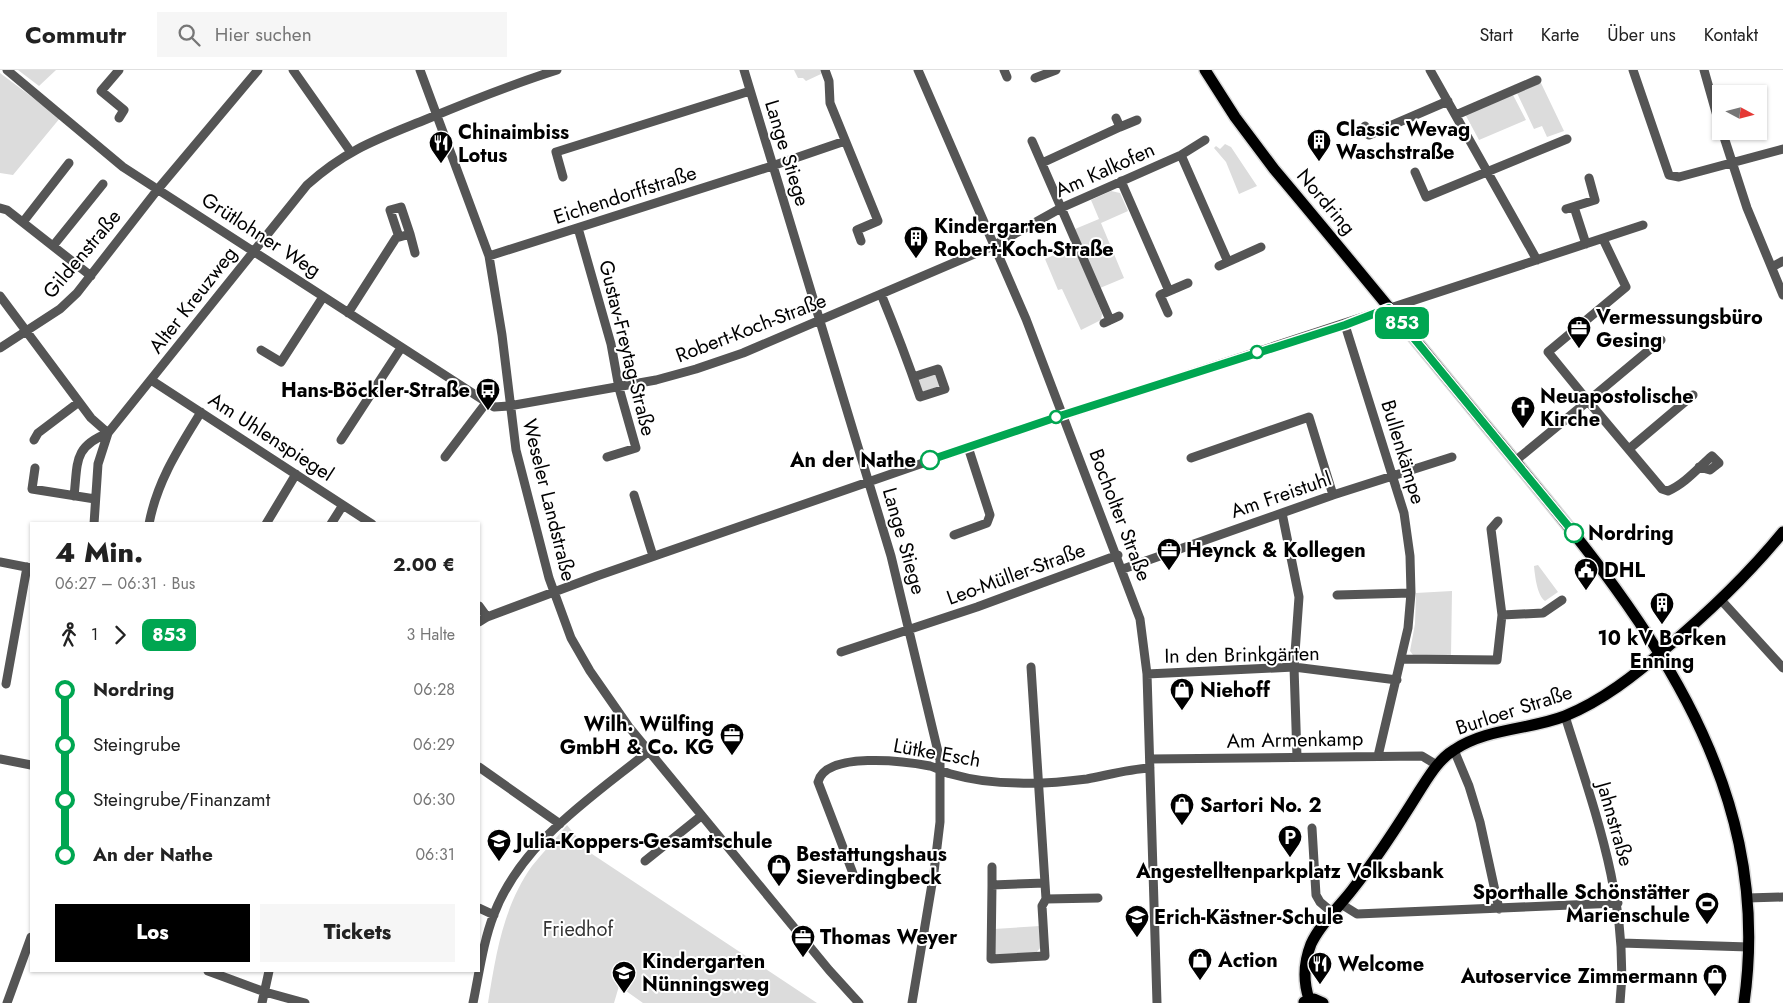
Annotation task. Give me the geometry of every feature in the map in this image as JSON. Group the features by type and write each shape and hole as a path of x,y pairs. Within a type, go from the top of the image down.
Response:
{"main road":[{"name":"Nordring","path":"1205,70 1254,144 1603,570 1660,653 1709,746 1722,777 1733,817 1747,898 1749,947 1744,1003"},
{"name":"Burloer Straße","path":"1306,1001 1305,983 1308,954 1314,939 1382,849 1438,765 1454,750 1479,737 1565,716 1615,688 1660,653 1722,600 1783,532"},
{"path":"1306,1001 1318,1000 1323,1003"}],"street":[{"name":"Grütlohner Weg","path":"7,70 63,115 101,150 158,190 486,403 494,407 509,406"},
{"path":"119,70 100,91 124,110 119,118"},
{"name":"Gildenstraße","path":"0,348 60,309 91,276 158,190 258,70"},
{"path":"293,70 350,152"},
{"name":"Weseler Landstraße","path":"420,70 489,256 502,335 509,406 516,450 553,592 571,638 590,671 649,751 831,973 859,1003"},
{"name":"Alter Kreuzweg","path":"94,522 98,464 108,433 307,185 327,167 350,152 436,114 557,70"},
{"name":"Lange Stiege","path":"744,70 891,556 941,771 940,822 934,872 912,1003"},
{"path":"825,70 829,81 830,103 878,221 856,230 861,241"},
{"name":"Bocholter Straße","path":"918,70 1026,319 1118,555 1140,618 1147,674 1158,1003"},
{"path":"1035,78 1056,70"},
{"path":"1430,70 1537,260"},
{"path":"1633,70 1669,175 1679,177 1783,149"},
{"path":"1704,70 1712,99"},
{"path":"1456,115 1537,80"},
{"path":"563,176 556,152 750,91"},
{"path":"1365,126 1369,135 1448,101"},
{"path":"1042,163 1118,122 1136,120"},
{"path":"1416,172 1426,198 1567,139"},
{"name":"Am Kalkofen","path":"994,246 1061,208 1181,155 1205,140"},
{"path":"1724,140 1731,164 1783,295"},
{"name":"Eichendorffstraße","path":"489,256 772,166 844,141"},
{"path":"1032,141 1107,321 1119,316"},
{"path":"1181,155 1228,262"},
{"path":"23,222 68,163"},
{"path":"1586,244 1570,208 1595,200 1589,178"},
{"path":"1121,180 1169,291"},
{"path":"53,246 103,184"},
{"path":"399,237 390,210 401,207 415,253"},
{"path":"0,208 7,210 91,276"},
{"path":"483,619 653,556 968,447 1345,325 1389,308 1643,225"},
{"name":"Gustav-Freytag-Straße","path":"578,228 611,344 619,388 636,448 606,457"},
{"path":"348,313 399,237 410,234"},
{"path":"1603,239 1626,287 1548,352 1662,489 1668,491 1699,467"},
{"name":"Robert-Koch-Straße","path":"509,406 619,388 696,369 820,321 994,246"},
{"path":"1218,266 1261,247"},
{"path":"1772,266 1783,262"},
{"path":"1168,313 1160,295 1188,283"},
{"path":"881,294 913,378"},
{"path":"0,296 79,402 100,427 108,433 85,445 79,456 74,496"},
{"path":"261,350 281,362 323,296"},
{"name":"Bullenkämpe","path":"1345,325 1394,476 1408,536 1411,593 1402,659 1378,756"},
{"path":"1515,461 1661,340"},
{"path":"341,440 401,348"},
{"name":"Am Uhlenspiegel","path":"151,380 369,522"},
{"path":"1629,449 1693,395"},
{"path":"34,440 38,433 79,402"},
{"path":"445,457 486,403"},
{"path":"150,522 157,492 166,471 201,412"},
{"path":"1191,458 1308,417 1333,495"},
{"path":"954,535 987,523 990,515 968,447"},
{"name":"Am Freistuhl","path":"1123,569 1333,495 1452,457"},
{"path":"35,468 32,489 95,500"},
{"path":"267,522 296,474"},
{"path":"634,495 653,556"},
{"path":"332,522 343,505"},
{"path":"1282,513 1299,597 1294,667 1297,757"},
{"path":"1402,659 1497,660 1502,615 1491,529 1498,521"},
{"name":"Leo-Müller-Straße","path":"841,652 909,630 1118,555"},
{"path":"0,562 29,568 6,684"},
{"path":"1337,595 1411,593"},
{"path":"1502,615 1543,613 1562,600"},
{"path":"1722,600 1783,668"},
{"path":"992,867 991,959 1045,956 1042,906 1046,899 1030,667"},
{"name":"In den Brinkgärten","path":"1147,674 1294,667 1397,680"},
{"name":"Jahnstraße","path":"1565,716 1607,855 1618,903 1623,974 1620,1003"},
{"path":"1454,750 1469,786 1480,822 1499,909"},
{"path":"473,1003 494,914 514,876 535,848 560,824 649,751"},
{"name":"Am Armenkamp","path":"1150,764 1297,757 1422,756 1438,765"},
{"path":"0,759 30,765"},
{"name":"Lütke Esch","path":"854,876 820,791 819,775 825,770 863,761 898,762 932,767 941,771 998,782 1039,783 1085,779 1150,764"},
{"path":"480,768 560,824"},
{"path":"645,861 701,816"},
{"path":"1312,828 1316,895 1320,902 1357,914 1618,903"},
{"path":"992,885 1045,883"},
{"path":"1747,898 1783,897"},
{"path":"1046,899 1098,898"},
{"path":"480,908 494,914"},
{"path":"7,1003 30,940"},
{"path":"1621,942 1749,947"},
{"path":"211,972 264,992 305,1003"},
{"path":"262,1003 269,972"}],"green space":[{"path":"18,70 56,70 39,86"},
{"path":"794,70 820,70 821,74 806,81 803,78 798,78"},
{"path":"0,73 60,118 13,175 0,173"},
{"path":"1541,83 1564,131 1547,137 1542,126 1534,129 1517,93"},
{"path":"1513,95 1526,120 1479,140 1465,114"},
{"path":"1225,144 1231,147 1257,186 1239,194 1226,162 1214,148 1216,146 1220,149"},
{"path":"1111,191 1120,193 1128,211 1101,223 1124,278 1100,288 1075,229 1099,219 1091,200"},
{"path":"1074,246 1102,314 1101,320 1081,330 1062,289 1058,290 1045,259"},
{"path":"936,373 941,386 922,392 918,379"},
{"path":"1538,565 1558,592 1545,601 1538,590 1536,580 1534,566"},
{"path":"1452,591 1451,656 1413,655 1410,651 1415,624 1416,593"},
{"name":"Friedhof","path":"567,825 589,852 817,1003 643,1003 619,986 614,1003 488,1003 502,932 514,898 532,866"},
{"path":"1040,926 1041,947 1034,955 997,956 995,953 994,929"}],"bus line":[{"name":"853","path":"930,460 1063,415 1345,325 1389,308 1574,533"}],"place":[{"name":"Classic Wevag Waschstraße","path":"1319,162"},
{"name":"Chinaimbiss Lotus","path":"441,164"},
{"name":"Kindergarten Robert-Koch-Straße","path":"916,259"},
{"name":"Vermessungsbüro Gesing","path":"1579,349"},
{"name":"Hans-Böckler-Straße","path":"488,411"},
{"name":"Neuapostolische Kirche","path":"1523,429"},
{"name":"An der Nathe","path":"930,460"},
{"name":"Nordring","path":"1574,533"},
{"name":"Heynck & Kollegen","path":"1169,571"},
{"name":"DHL","path":"1586,591"},
{"name":"10 kV Borken Enning","path":"1662,625"},
{"name":"Niehoff","path":"1182,711"},
{"name":"Wilh. Wülfing GmbH & Co. KG","path":"732,756"},
{"name":"Sartori No. 2","path":"1182,826"},
{"name":"Angestelltenparkplatz Volksbank","path":"1290,858"},
{"name":"Julia-Koppers-Gesamtschule","path":"499,862"},
{"name":"Bestattungshaus Sieverdingbeck","path":"779,887"},
{"name":"Sporthalle Schönstätter Marienschule","path":"1707,925"},
{"name":"Erich-Kästner-Schule","path":"1137,938"},
{"name":"Thomas Weyer","path":"803,958"},
{"name":"Action","path":"1200,981"},
{"name":"Welcome","path":"1320,985"},
{"name":"Kindergarten Nünningsweg","path":"624,994"},
{"name":"Autoservice Zimmermann","path":"1715,997"}]}
